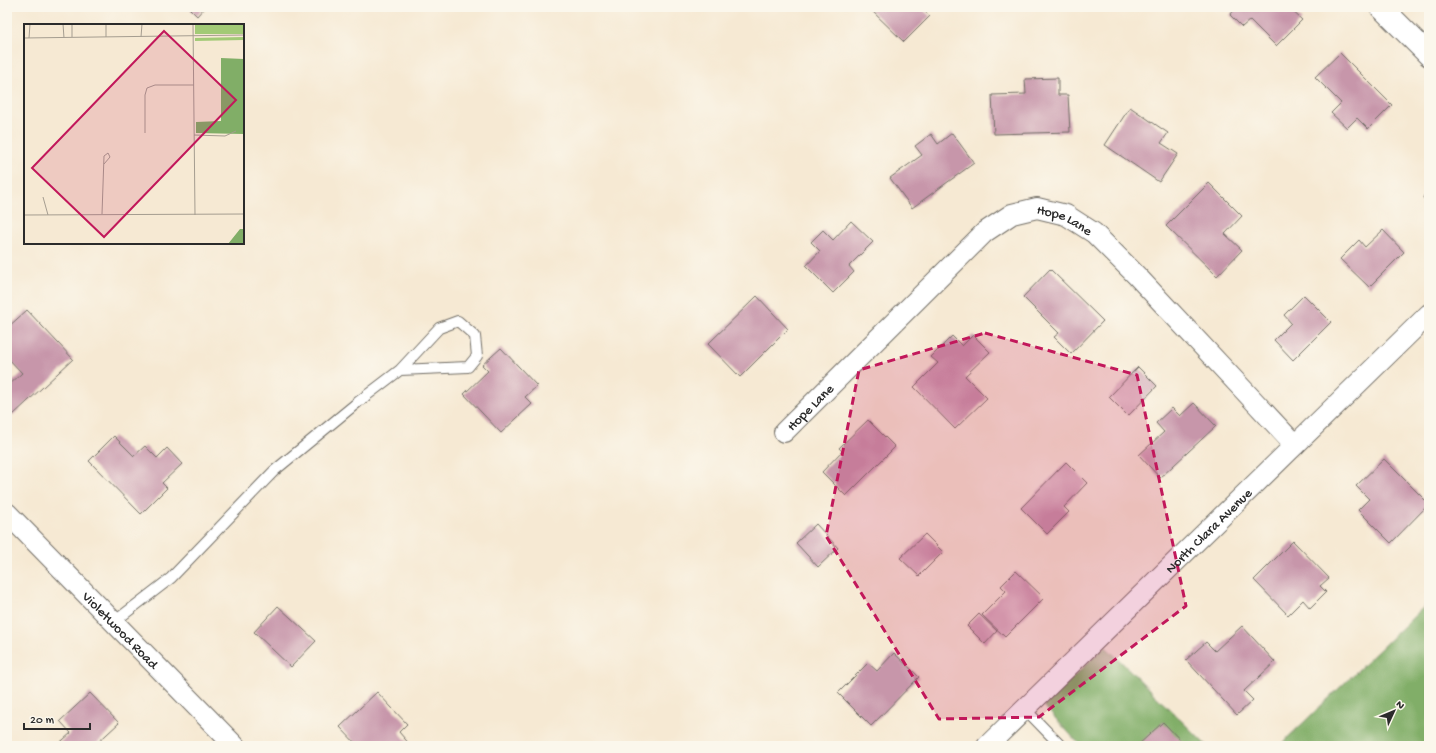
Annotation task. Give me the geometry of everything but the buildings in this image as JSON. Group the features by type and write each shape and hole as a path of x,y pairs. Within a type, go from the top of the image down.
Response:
{"street":[{"path":"1381,7 1429,55"},
{"name":"Hope Lane","path":"784,432 985,232 1012,214 1037,208 1066,215 1094,233 1137,276 1295,445"},
{"name":"North Clara Avenue","path":"987,746 1429,314"},
{"name":"Violetwood Road","path":"7,513 235,746"}],"lane":[{"path":"114,622 171,578 274,471 358,402 400,370 439,328 458,321 475,336 477,356 468,368 400,370"},
{"path":"1025,709 1061,746"}],"highlighted area":[{"path":"985,333 1137,375 1186,606 1039,717 939,719 826,536 859,370"}],"green space":[{"path":"1429,602 1429,746 1279,746"},
{"path":"1105,646 1207,746 1081,746 1044,706"}]}
